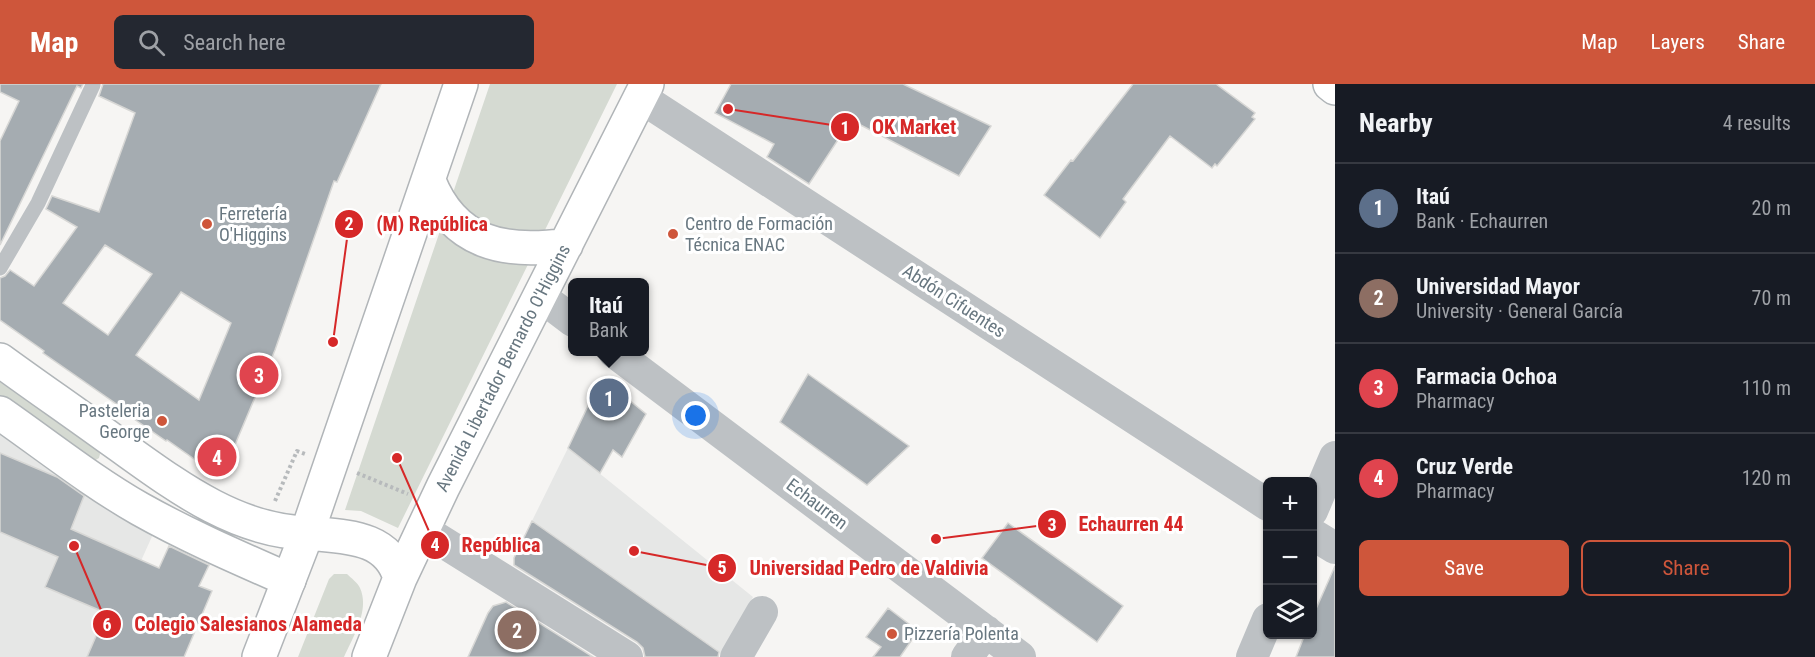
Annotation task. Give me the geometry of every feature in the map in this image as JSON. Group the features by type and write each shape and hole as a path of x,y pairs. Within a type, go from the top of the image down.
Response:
{"main road":[{"path":"259,657 307,533 461,84"},
{"path":"1330,84 1335,88"},
{"name":"Avenida Libertador Bernardo O'Higgins","path":"369,657 422,529 643,91"},
{"path":"429,181 435,196 453,221 465,231 483,240 501,246 520,248 542,249 566,245"},
{"path":"0,360 152,468 218,509 269,530 344,537 378,546 391,557 400,578"},
{"path":"0,413 142,510 289,580"}],"street":[{"name":"Abdón Cifuentes","path":"643,91 1263,502"},
{"path":"540,296 568,317"},
{"name":"Echaurren","path":"621,356 1020,657"},
{"path":"1317,499 1335,457"},
{"path":"422,529 627,657"},
{"path":"1317,537 1335,548"},
{"path":"736,657 762,612"},
{"path":"967,657 986,631"},
{"path":"1252,657 1263,632"}],"lane":[{"path":"0,268 38,203 93,85"}],"shaded area":[{"path":"490,84 617,84 398,528 361,511 345,510"},
{"path":"0,378 97,446 99,458 94,461 0,399"},
{"path":"0,425 154,532 104,643 87,657 0,657"},
{"path":"568,448 753,597 724,655 532,521"},
{"path":"334,574 347,574 360,588 363,605 356,632 344,657 298,657 329,579"}],"building":[{"path":"0,84 83,84 81,88 77,86 0,245 0,141 19,101 0,92"},
{"path":"103,84 381,84 337,182 334,181 275,350 226,466 207,468 124,412 125,410 0,320 0,278 10,270 34,286 77,227 46,209 52,196 99,212 135,113 99,96","holes":["105,245 152,274 108,335 63,303","181,292 231,323 199,400 136,355"]},
{"path":"731,84 903,84 991,126 959,176 851,120 809,184 767,157 774,144 715,113"},
{"path":"1133,84 1216,84 1255,113 1252,117 1255,119 1217,166 1215,164 1212,168 1170,136 1123,199 1126,202 1100,238 1044,195"},
{"path":"808,374 909,446 867,485 780,422"},
{"path":"612,386 646,414 622,457 613,450 600,473 568,448 597,387"},
{"path":"0,453 57,477 84,496 71,529 159,568 169,546 209,565 199,586 212,591 184,657 87,657 106,613 45,587 58,557 0,532"},
{"path":"532,521 719,652 718,657 645,657 643,648 637,642 514,565 514,558"},
{"path":"1008,523 1123,606 1097,642 982,558"},
{"path":"1335,566 1335,657 1296,657 1303,639 1317,639 1317,607"},
{"path":"506,602 593,657 468,657 488,613 493,606"},
{"name":"Pizzería Polenta","path":"888,608 918,631 900,657 873,657 881,647 866,637"}],"place":[{"name":"OK Market","path":"728,109"},
{"name":"Ferretería O'Higgins","path":"207,224"},
{"name":"Centro de Formación Técnica ENAC","path":"673,234"},
{"name":"(M) República","path":"333,342"},
{"name":"Farmacia Ochoa","path":"259,375"},
{"name":"Itaú","path":"609,398"},
{"name":"Pasteleria George","path":"162,421"},
{"name":"Cruz Verde","path":"217,457"},
{"name":"República","path":"397,458"},
{"name":"Echaurren 44","path":"936,539"},
{"name":"Colegio Salesianos Alameda","path":"74,546"},
{"name":"Universidad Pedro de Valdivia","path":"634,551"},
{"name":"Universidad Mayor","path":"517,630"},
{"name":"Pizzería Polenta","path":"892,634"}]}
